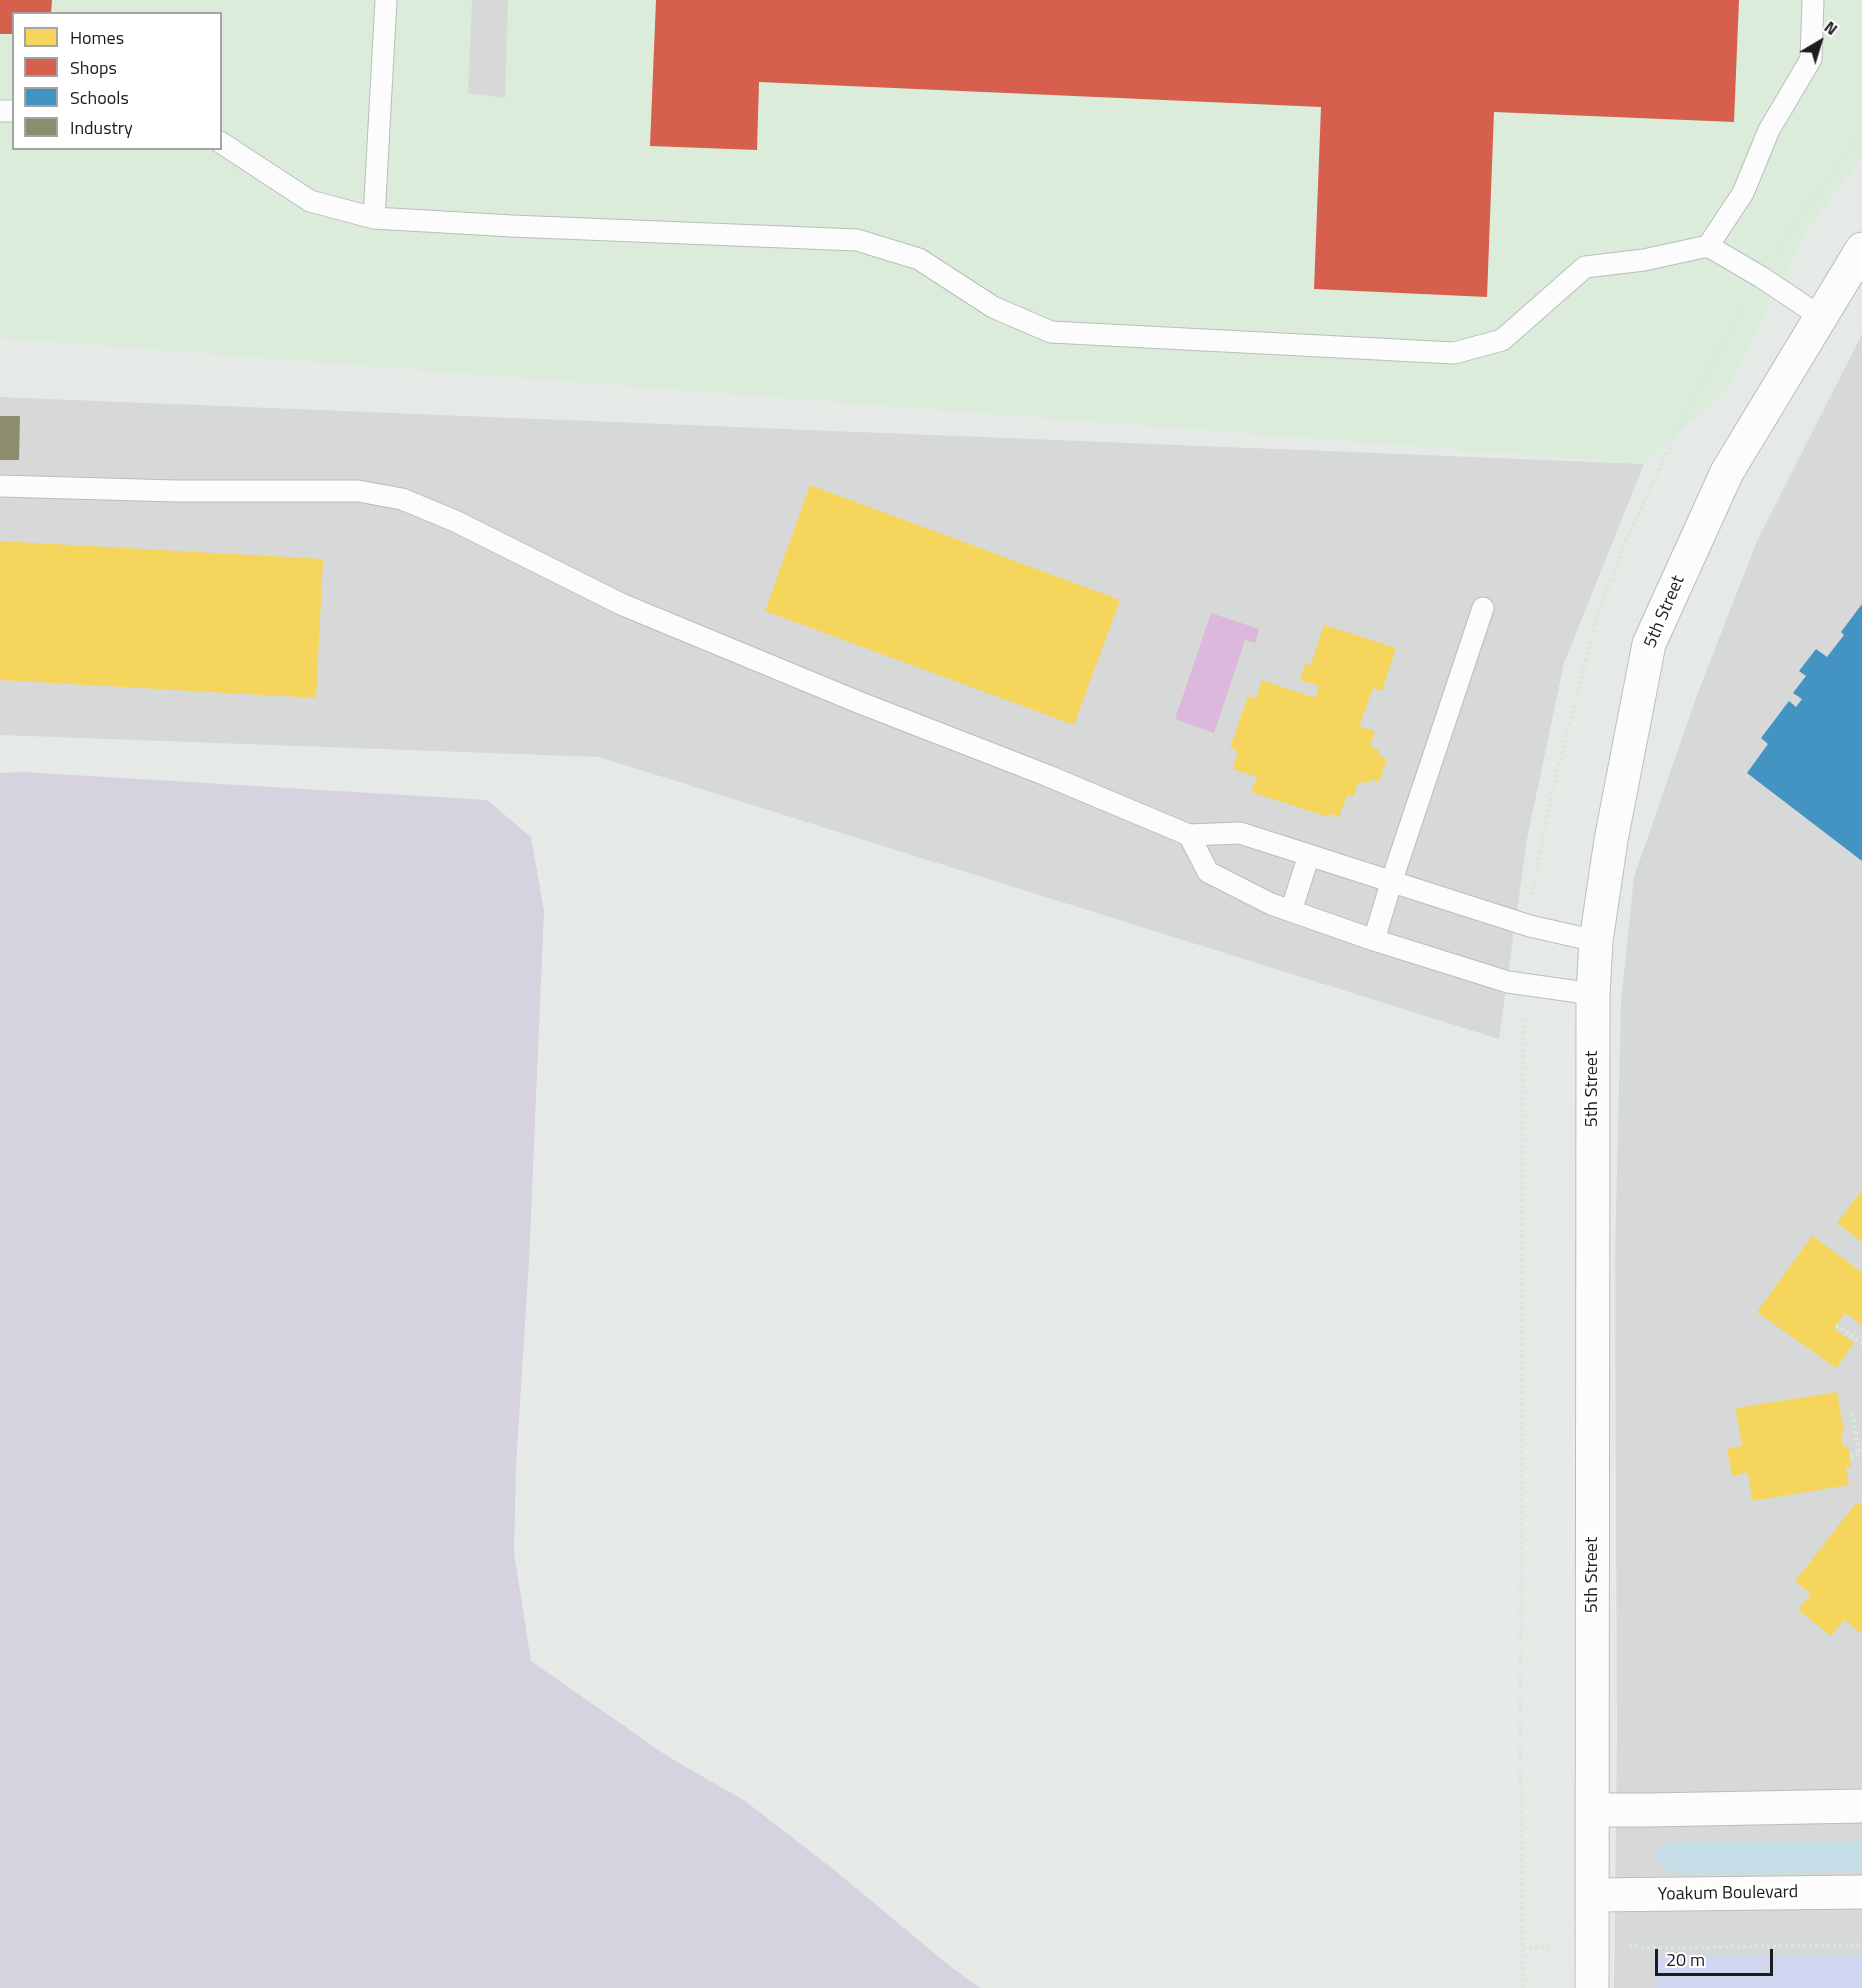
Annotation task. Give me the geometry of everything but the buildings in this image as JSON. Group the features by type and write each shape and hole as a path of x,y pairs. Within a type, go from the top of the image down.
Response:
{"street":[{"name":"5th Street","path":"1593,1988 1593,994 1596,941 1611,840 1649,645 1727,472 1862,249"},
{"path":"1594,1810 1862,1806"},
{"name":"Yoakum Boulevard","path":"1594,1895 1862,1892"}],"lane":[{"path":"374,218 386,0"},
{"path":"1708,246 1743,193 1769,130 1811,59 1813,0"},
{"path":"222,143 309,201 374,218 856,240 919,259 993,307 1051,332 1454,353 1502,340 1585,267 1644,260 1708,246 1761,277 1821,317"},
{"path":"0,486 177,491 358,491 402,498 455,521 621,604 1190,835 1240,833 1530,926 1596,941"},
{"path":"1374,940 1391,882 1483,608"},
{"path":"1190,835 1208,872 1260,899 1374,940 1508,982 1593,994"},
{"path":"1291,911 1309,855"}],"path":[{"path":"1788,233 1862,133"},
{"path":"1532,896 1551,795 1598,613 1625,543 1690,403 1734,322"},
{"path":"1523,1013 1520,1733 1523,1988"},
{"path":"1836,1325 1862,1343"},
{"path":"1850,1456 1859,1455 1852,1410"},
{"path":"1620,1945 1649,1947 1862,1945"},
{"path":"1523,1948 1547,1946"}],"shaded area":[{"path":"0,0 1862,0 1862,157 1810,226 1731,385 1644,464 0,338"},
{"path":"472,0 508,0 505,98 468,93"},
{"path":"1862,334 1862,1988 1614,1988 1617,1736 1615,1257 1621,1002 1634,877 1697,695 1757,541"},
{"path":"0,397 1644,464 1564,663 1527,839 1499,1039 599,757 0,735"},
{"path":"1211,613 1259,629 1255,643 1245,640 1214,733 1175,719"},
{"path":"23,772 487,800 531,837 544,911 529,1260 516,1464 514,1553 531,1661 667,1756 745,1801 980,1988 0,1988 0,773"},
{"path":"1862,1841 1862,1872 1673,1874 1658,1862 1656,1855 1661,1846 1670,1842"},
{"path":"1862,1955 1862,1988 1655,1988 1655,1956"}]}
